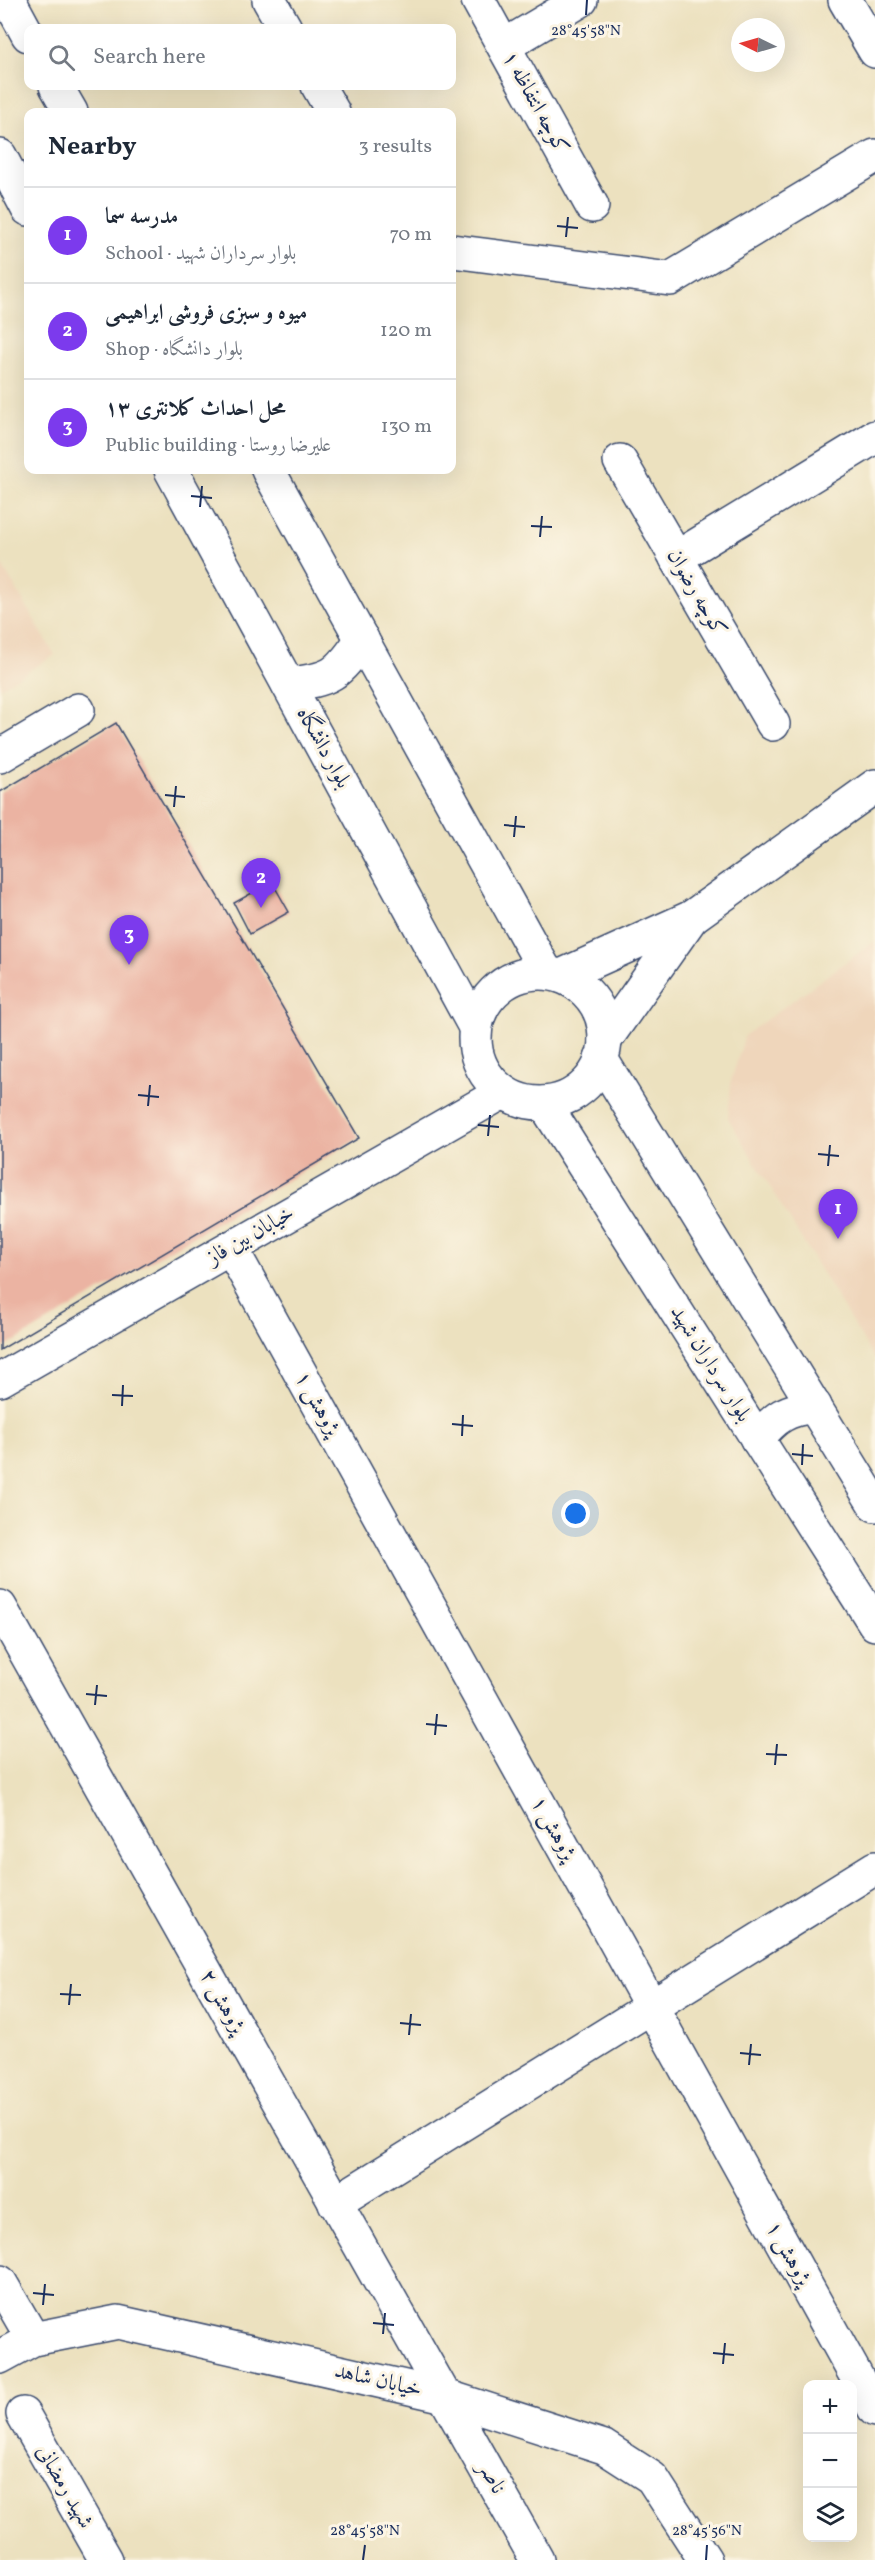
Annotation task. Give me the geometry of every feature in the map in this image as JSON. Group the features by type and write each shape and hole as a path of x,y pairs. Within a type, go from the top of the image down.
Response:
{"street":[{"path":"9,0 24,28"},
{"path":"269,0 283,24"},
{"name":"کوچه انتفاظه ۱","path":"478,0 592,206"},
{"path":"504,46 581,0"},
{"path":"845,0 875,51"},
{"path":"58,90 69,108"},
{"path":"320,90 331,108"},
{"path":"0,156 24,201"},
{"path":"456,252 670,279 875,156"},
{"path":"676,558 875,437"},
{"name":"کوچه رضوان","path":"620,461 773,724"},
{"name":"بلوار دانشگاه","path":"173,474 475,1027"},
{"path":"270,474 554,974"},
{"path":"288,684 319,681 345,665 362,639"},
{"path":"0,756 78,711"},
{"path":"554,974 692,917 875,786"},
{"path":"692,917 603,1050 595,1073 573,1094 544,1103 522,1101 503,1092 489,1080 479,1064 475,1046 475,1027 483,1004 500,985 522,974 554,974 576,983 588,994 598,1008 604,1023 603,1050 814,1406 875,1504"},
{"name":"خیابان بین فاز","path":"0,1380 503,1092"},
{"name":"بلوار سرداران شهید","path":"544,1103 875,1624"},
{"name":"پژوهش ۱","path":"231,1248 875,2410"},
{"path":"757,1439 772,1421 792,1409 814,1406"},
{"name":"پژوهش ۲","path":"0,1607 445,2396"},
{"path":"335,2203 875,1868"},
{"path":"0,2282 33,2339"},
{"name":"خیابان شاهد","path":"0,2357 33,2339 118,2322 445,2396 604,2447 652,2478 705,2560"},
{"name":"ناصر","path":"445,2396 537,2560"},
{"name":"شهید رمضانی","path":"23,2414 106,2560"}],"shaded area":[{"path":"0,562 55,655 0,688"},
{"path":"875,941 875,1360 728,1118 731,1081 745,1035"}],"building":[{"path":"116,723 359,1138 0,1350 0,792"},
{"path":"272,882 289,912 250,934 234,903"}],"place":[{"name":"میوه و سبزی فروشی ابراهیمی","path":"261,908"},
{"name":"محل احداث کلانتری ۱۳","path":"129,965"},
{"name":"مدرسه سما","path":"838,1239"}]}
